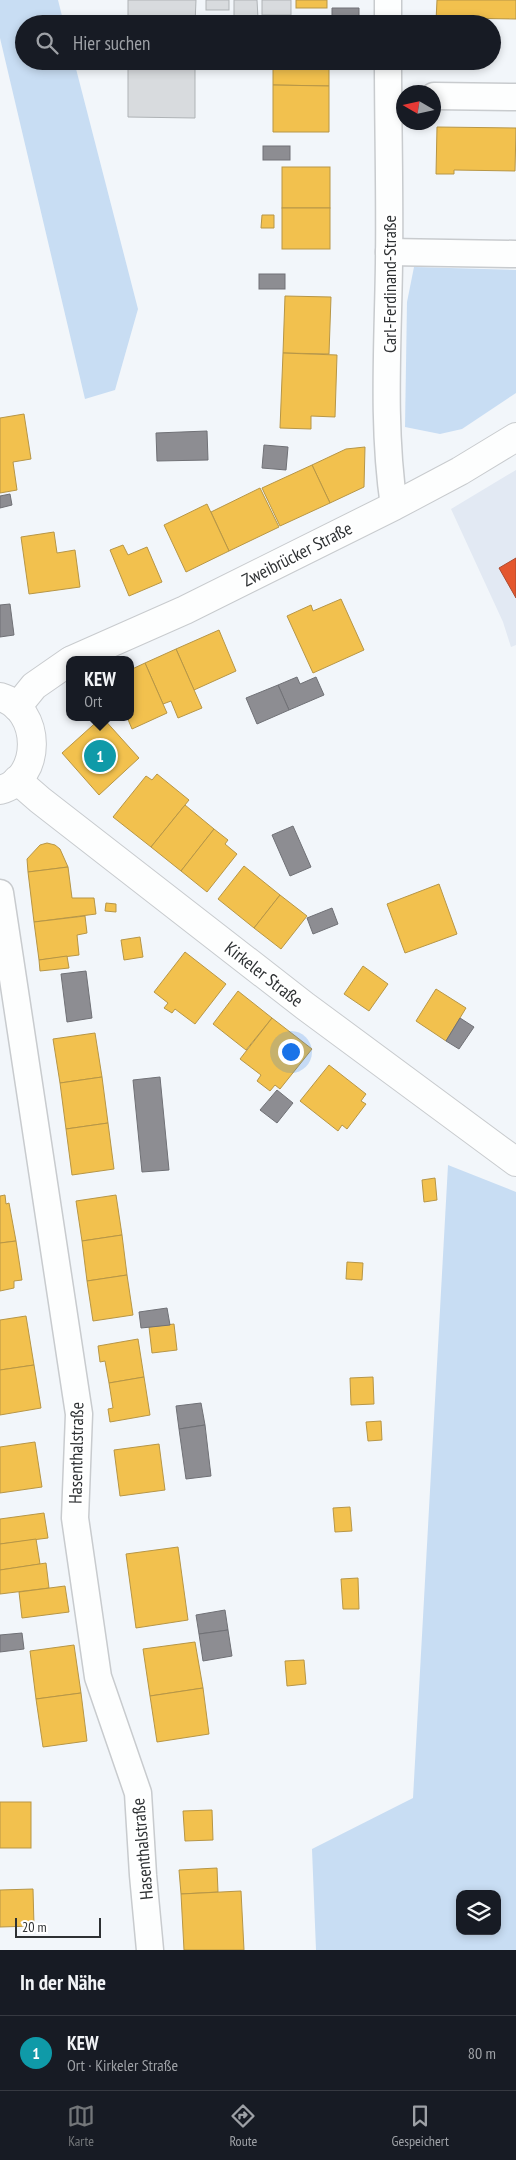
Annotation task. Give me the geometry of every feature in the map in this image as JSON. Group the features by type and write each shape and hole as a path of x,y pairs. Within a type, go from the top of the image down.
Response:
{"main road":[{"name":"Zweibrücker Straße","path":"80,656 185,610 394,506 460,471 516,437"},
{"name":"Zweibrücker Straße","path":"8,702 66,664"},
{"path":"8,702 27,719 32,735 32,752 27,767 9,785"},
{"name":"Kirkeler Straße","path":"9,785 40,800 305,1006 516,1162"}],"street":[{"path":"388,0 388,15"},
{"name":"Carl-Ferdinand-Straße","path":"390,70 396,95 390,252 388,437 389,472 394,506"},
{"path":"441,96 516,97"},
{"path":"390,252 516,254"},
{"name":"Hasenthalstraße","path":"0,893 79,1414 75,1518 98,1677 138,1793 150,1950"}],"shaded area":[{"path":"0,0 58,0 62,15 15,15 15,70 76,70 138,309 115,390 85,399 0,38"},
{"path":"414,267 516,270 516,393 462,429 440,434 405,427 407,302"},
{"path":"516,470 516,645 511,647 503,622 451,509"},
{"path":"448,1165 516,1192 516,1950 316,1950 312,1849 413,1798"}],"building: Wohnen":[{"path":"296,0 327,0 327,8 296,8"},
{"path":"437,0 516,0 516,19 501,19 501,15 436,15"},
{"path":"273,70 329,70 329,86 273,85"},
{"path":"273,85 329,86 329,132 273,132"},
{"path":"441,127 516,128 515,171 454,170 454,174 436,174 437,130 441,130"},
{"path":"282,167 330,167 330,208 282,208"},
{"path":"282,208 330,208 330,249 282,249"},
{"path":"262,215 274,215 274,228 261,228"},
{"path":"285,296 331,297 329,354 283,353"},
{"path":"283,353 337,355 335,417 311,416 311,429 280,428"},
{"path":"24,414 31,459 13,462 17,490 0,493 0,418"},
{"path":"365,447 364,487 330,503 312,465 346,449"},
{"path":"312,465 330,503 280,526 262,488"},
{"path":"260,488 279,527 229,551 211,512"},
{"path":"207,504 229,551 186,572 164,525"},
{"path":"54,532 57,553 75,550 80,587 29,594 21,537"},
{"path":"123,545 128,555 147,547 162,582 129,596 110,550"},
{"path":"341,599 364,650 313,673 287,616 311,605 313,611"},
{"path":"219,630 236,671 194,690 176,649"},
{"path":"176,649 202,708 178,718 171,701 163,704 145,663"},
{"path":"145,663 167,713 132,729 129,721 134,721 134,668"},
{"path":"98,721 106,721 139,758 99,795 62,753"},
{"path":"157,774 189,800 151,847 113,817 146,776 152,780"},
{"path":"185,805 214,829 181,871 151,847"},
{"path":"214,829 228,840 225,844 237,854 207,892 181,871"},
{"path":"47,843 55,845 60,849 68,867 28,872 27,859 40,845"},
{"path":"244,866 280,895 254,928 218,899"},
{"path":"68,867 72,898 94,898 96,914 34,922 28,872"},
{"path":"439,884 457,934 405,953 387,904"},
{"path":"280,895 307,916 281,949 254,928"},
{"path":"106,903 116,904 116,912 105,911"},
{"path":"85,916 87,933 77,935 79,955 39,960 34,922"},
{"path":"140,937 143,957 124,960 121,940"},
{"path":"185,952 226,984 195,1024 175,1009 172,1013 164,1008 168,1003 154,992"},
{"path":"67,956 69,968 40,971 39,960"},
{"path":"363,966 388,984 369,1011 344,994"},
{"path":"436,989 466,1008 446,1041 416,1021"},
{"path":"238,991 272,1018 246,1050 213,1024"},
{"path":"272,1018 312,1049 280,1089 275,1085 270,1091 257,1081 261,1075 240,1059"},
{"path":"95,1033 102,1077 60,1083 53,1039"},
{"path":"329,1065 366,1094 361,1101 366,1104 347,1129 342,1125 338,1131 300,1101"},
{"path":"102,1077 108,1123 66,1129 60,1083"},
{"path":"108,1123 114,1169 72,1175 66,1129"},
{"path":"435,1178 437,1200 424,1202 422,1180"},
{"path":"5,1195 6,1204 9,1203 16,1241 0,1243 0,1196"},
{"path":"116,1195 122,1235 82,1241 76,1201"},
{"path":"122,1235 127,1275 87,1281 82,1241"},
{"path":"16,1241 22,1280 14,1281 14,1288 0,1291 0,1243"},
{"path":"347,1262 363,1263 362,1280 346,1279"},
{"path":"127,1275 133,1315 93,1321 87,1281"},
{"path":"26,1316 34,1365 0,1370 0,1320"},
{"path":"174,1324 177,1350 152,1353 149,1327"},
{"path":"138,1339 144,1377 109,1383 105,1361 100,1362 98,1346"},
{"path":"34,1365 41,1408 0,1415 0,1370"},
{"path":"144,1377 150,1415 110,1422 108,1409 113,1408 109,1383"},
{"path":"373,1377 374,1404 351,1405 350,1378"},
{"path":"381,1421 382,1440 368,1441 366,1422"},
{"path":"35,1442 42,1487 0,1493 0,1447"},
{"path":"159,1444 165,1490 120,1496 114,1450"},
{"path":"350,1507 352,1531 335,1532 333,1508"},
{"path":"44,1513 48,1538 0,1544 0,1519"},
{"path":"36,1539 40,1564 0,1570 0,1544"},
{"path":"178,1547 188,1620 136,1628 126,1554"},
{"path":"46,1563 49,1588 0,1594 0,1570"},
{"path":"358,1578 359,1609 343,1609 341,1579"},
{"path":"65,1586 69,1612 22,1618 19,1592"},
{"path":"195,1642 203,1688 150,1696 143,1649"},
{"path":"74,1645 81,1693 36,1699 30,1651"},
{"path":"304,1660 306,1684 287,1686 285,1661"},
{"path":"203,1688 209,1734 157,1742 150,1696"},
{"path":"81,1693 87,1741 43,1747 36,1699"},
{"path":"0,1802 31,1802 31,1848 0,1848"},
{"path":"212,1810 213,1840 185,1841 183,1811"},
{"path":"217,1868 218,1892 181,1894 179,1870"},
{"path":"33,1889 34,1926 0,1927 0,1890"},
{"path":"241,1891 244,1950 184,1950 181,1894"}],"building: Handel":[{"path":"516,558 516,598 499,568"}],"building: Industrie":[{"path":"332,8 359,8 359,15 332,15"},
{"path":"263,146 290,146 290,160 263,160"},
{"path":"259,274 285,274 285,289 259,289"},
{"path":"207,431 208,460 157,461 156,433"},
{"path":"264,445 288,447 286,470 262,468"},
{"path":"10,494 12,505 0,508 0,496"},
{"path":"10,604 14,635 0,637 0,605"},
{"path":"297,677 300,684 316,677 324,695 289,710 278,685"},
{"path":"278,685 289,710 257,724 246,698"},
{"path":"293,826 311,867 290,876 272,835"},
{"path":"332,908 338,924 313,934 307,918"},
{"path":"86,971 92,1018 67,1022 61,974"},
{"path":"460,1018 474,1027 459,1049 446,1041"},
{"path":"160,1077 169,1170 142,1172 133,1080"},
{"path":"277,1090 293,1103 277,1123 260,1110"},
{"path":"167,1308 170,1325 141,1328 139,1312"},
{"path":"201,1403 205,1425 179,1429 176,1406"},
{"path":"205,1425 211,1476 186,1479 179,1429"},
{"path":"225,1610 228,1630 199,1634 196,1615"},
{"path":"228,1630 232,1656 203,1661 199,1634"},
{"path":"22,1633 24,1649 0,1652 0,1635"}],"building: Sonstige":[{"path":"128,0 196,0 195,15 128,15"},
{"path":"206,0 229,0 229,10 206,10"},
{"path":"234,0 257,0 258,15 234,15"},
{"path":"262,0 291,0 291,15 262,15"},
{"path":"128,70 195,70 195,118 128,117"}],"place":[{"name":"KEW","path":"100,756"}]}
